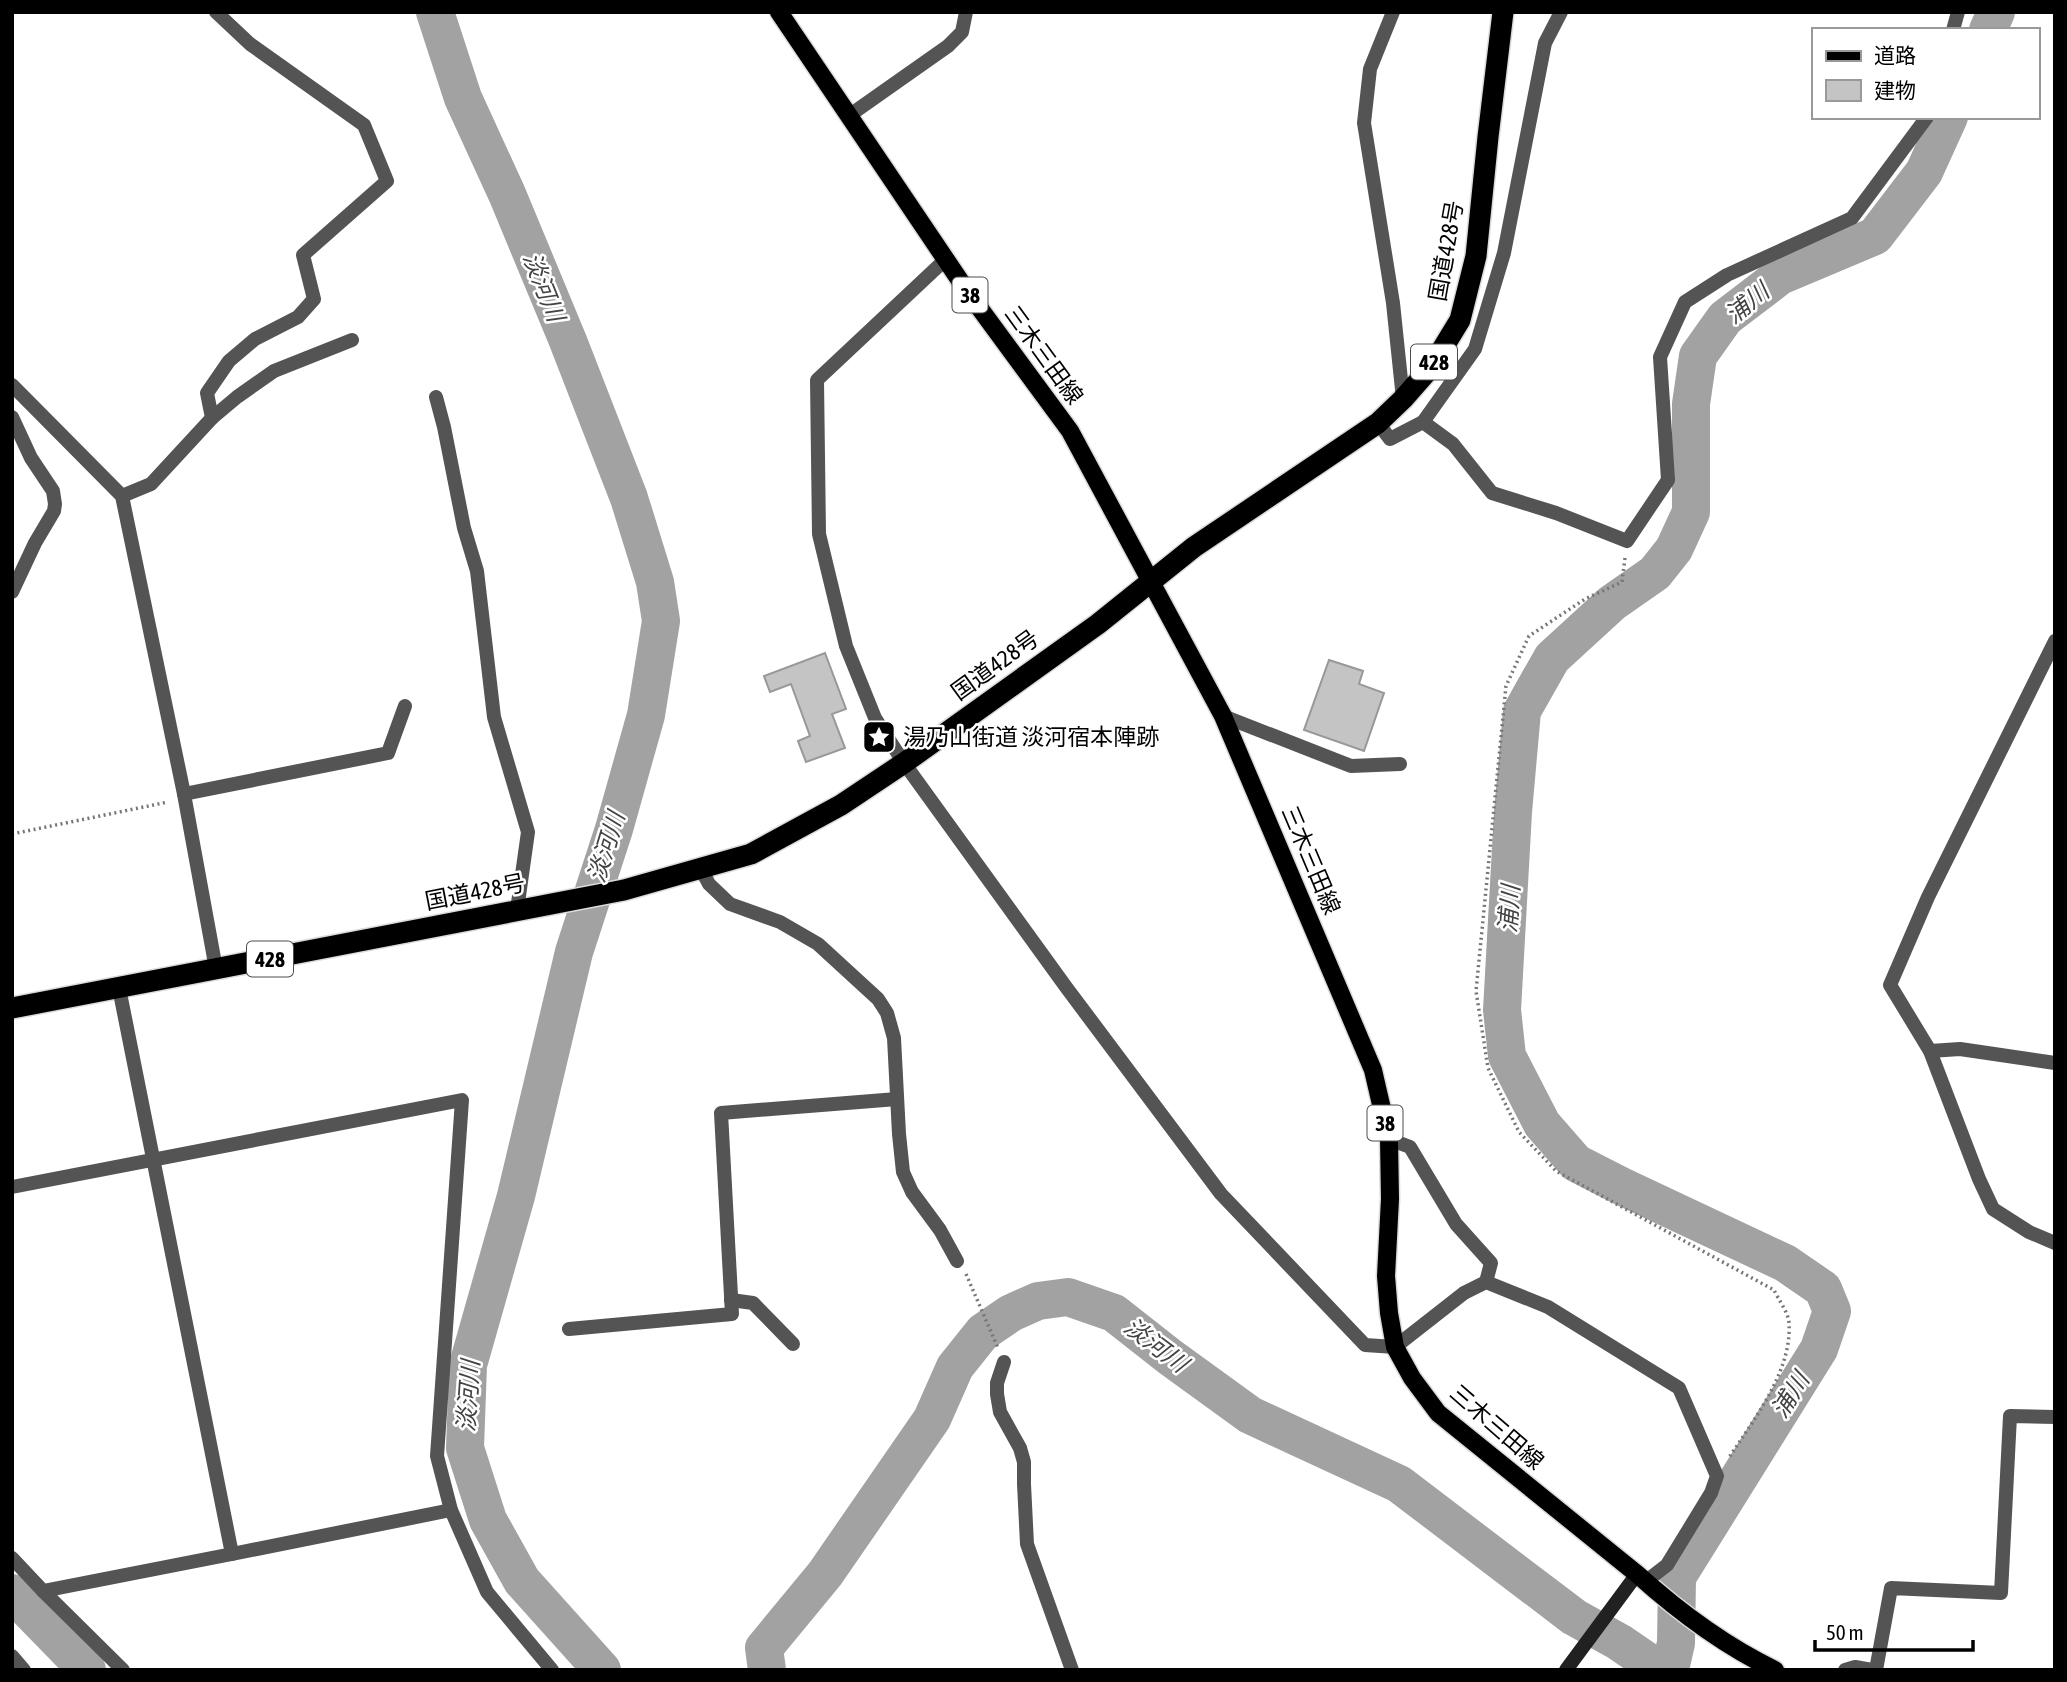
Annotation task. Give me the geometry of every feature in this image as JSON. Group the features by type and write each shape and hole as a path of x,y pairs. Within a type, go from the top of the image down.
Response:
{"highway":[{"name":"国道428号","path":"12,1008 624,890 751,854 841,805 1098,624 1195,547 1377,423 1432,366 1460,320 1476,256 1503,12"}],"main road":[{"name":"三木三田線","path":"779,12 1018,363 1070,431 1223,716 1373,1070 1389,1139 1390,1199 1386,1276 1389,1313 1395,1347 1412,1378 1438,1413 1659,1594 1748,1657 1775,1670"},
{"path":"1566,1670 1625,1590 1641,1578"}],"street":[{"path":"212,418 207,393 229,361 255,339 298,317 314,299 303,255 387,181 364,125 250,44 216,12"},
{"path":"850,115 948,46 962,32 966,12"},
{"path":"1393,12 1370,69 1364,123 1393,303 1403,399"},
{"path":"1377,423 1390,439 1423,422 1475,349 1504,253 1545,43 1561,12"},
{"path":"1423,422 1453,444 1492,493 1556,513 1627,541 1668,480 1660,357 1685,302 1727,275 1852,218 1926,119"},
{"path":"946,259 817,380 819,534 846,646 876,718 904,762 1066,986 1221,1194 1365,1345 1395,1347 1464,1293 1486,1282 1548,1307 1679,1388 1717,1476 1711,1493 1667,1565 1641,1578"},
{"path":"122,496 151,484 212,418 274,371 352,340"},
{"path":"12,385 122,496 184,796 216,969"},
{"path":"436,397 464,528 477,571 494,717 528,832 522,909"},
{"path":"12,417 31,458 53,491 55,504 54,511 35,542 12,592"},
{"path":"2055,640 1928,897 1890,985 1930,1051 1979,1180 1993,1209 2029,1232 2055,1243"},
{"path":"184,796 388,753 405,706"},
{"path":"1223,716 1351,766 1400,764"},
{"path":"701,869 709,884 730,904 780,922 818,944 878,999 887,1013 894,1038 903,1172 912,1192 940,1230 957,1261"},
{"path":"119,988 232,1554"},
{"path":"1930,1051 1960,1049 2055,1063"},
{"path":"569,1329 732,1314 721,1113 897,1099"},
{"path":"12,1187 462,1100 437,1456 451,1510 486,1592 552,1670"},
{"path":"1389,1139 1410,1147 1456,1224 1491,1263 1486,1282"},
{"path":"731,1300 753,1303 793,1344"},
{"path":"1004,1362 997,1383 997,1394 1000,1412 1020,1448 1024,1462 1027,1544 1072,1670"},
{"path":"1844,1670 1856,1667 1874,1670 1891,1588 2001,1593 2010,1416 2055,1417"},
{"path":"43,1591 451,1510"},
{"path":"12,1558 123,1670"},
{"path":"12,1656 24,1670"}],"path":[{"path":"1627,541 1622,582 1585,599 1529,636 1506,686 1476,991 1488,1068 1519,1132 1556,1171 1774,1290 1790,1322 1785,1362 1755,1417 1717,1476"},
{"path":"12,834 184,796"},
{"path":"957,1261 964,1270 1004,1362"}],"building":[{"path":"825,653 846,709 832,714 845,748 806,762 798,741 810,736 791,684 770,692 764,676"},
{"path":"1329,660 1363,671 1359,684 1384,693 1364,751 1304,730"}],"waterway":[{"name":"淡河川","path":"435,12 463,98 507,194 629,498 655,582 661,621 646,715 614,829 574,952 516,1196 468,1365 465,1448 488,1520 522,1581 602,1670"},
{"name":"浦川","path":"1989,28 1996,12"},
{"name":"浦川","path":"1667,1670 1671,1665 1676,1643 1677,1577 1819,1349 1832,1311 1823,1289 1785,1263 1576,1163 1542,1124 1507,1056 1502,1010 1513,812 1522,711 1552,658 1612,603 1655,573 1674,549 1691,512 1691,404 1698,356 1725,318 1780,276 1875,236 1924,172 1948,119"},
{"name":"淡河川","path":"767,1670 764,1648 825,1574 932,1419 955,1367 983,1332 1011,1313 1038,1301 1068,1297 1114,1313 1250,1415 1399,1484 1574,1617 1619,1642 1660,1670"},
{"path":"12,1593 87,1670"}],"place":[{"name":"湯乃山街道 淡河宿本陣跡","path":"879,737"}]}
